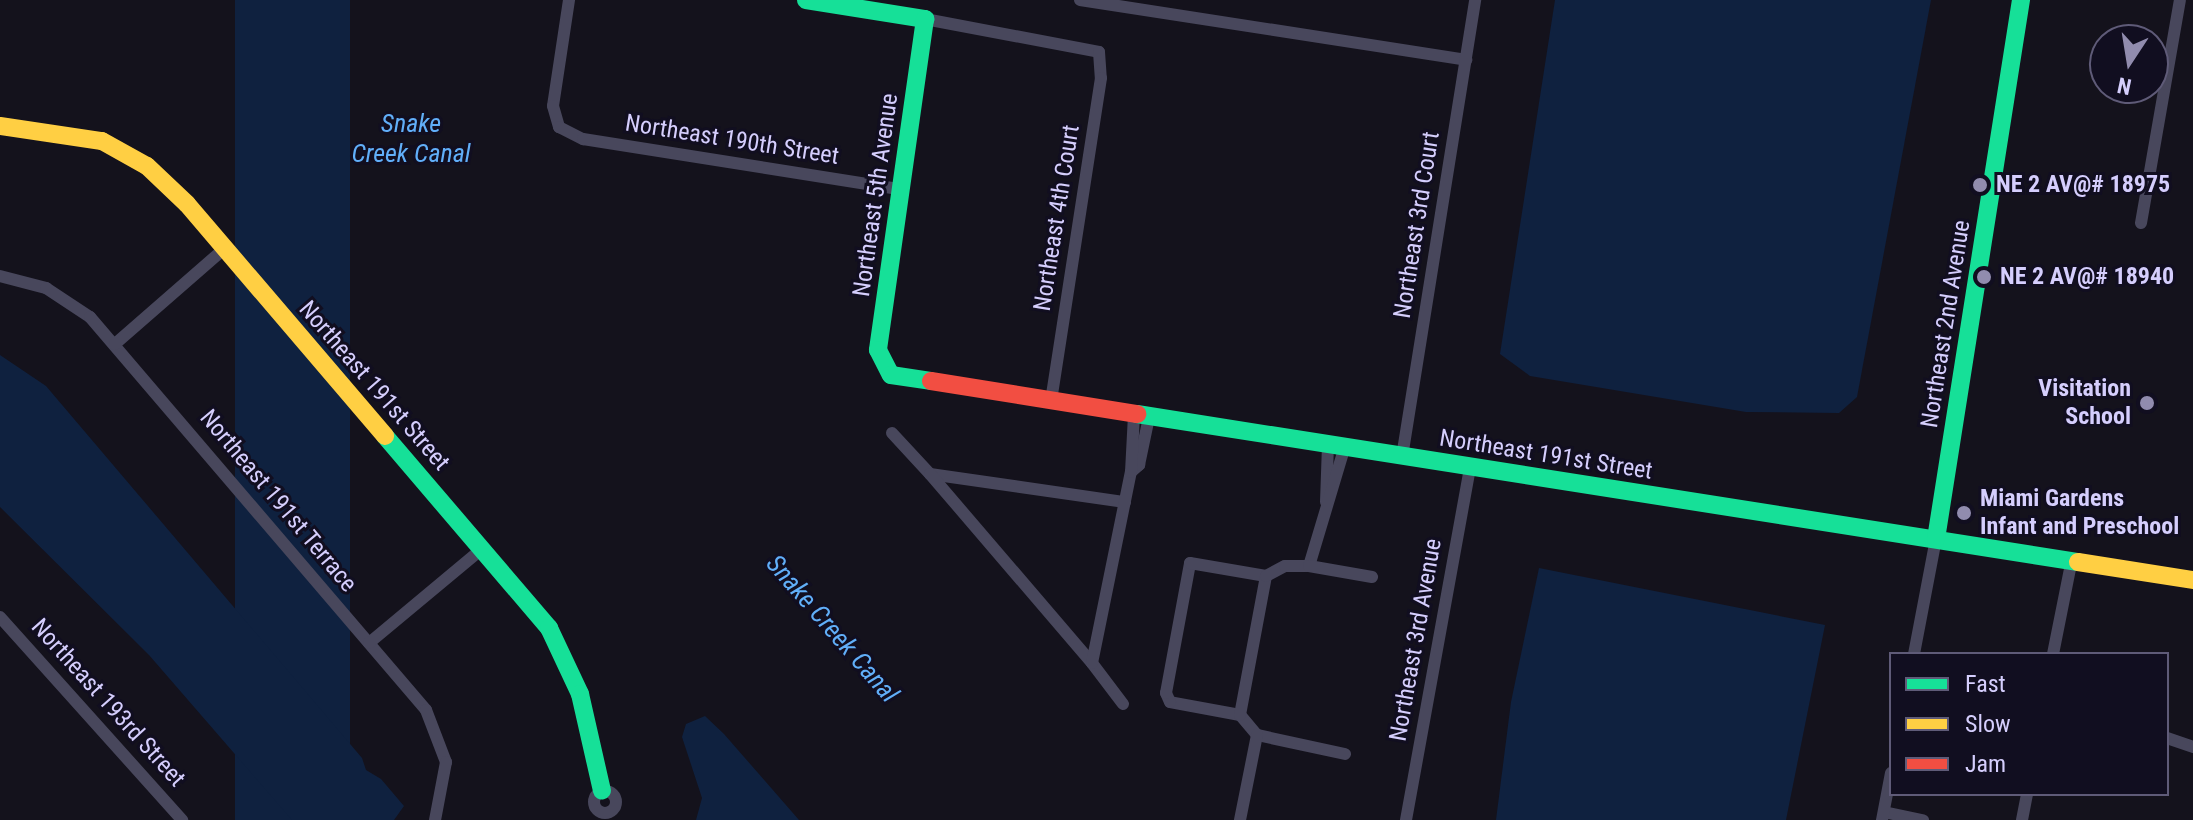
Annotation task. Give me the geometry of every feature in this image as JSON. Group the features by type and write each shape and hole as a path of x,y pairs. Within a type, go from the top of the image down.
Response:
{"street":[{"name":"Northeast 190th Street","path":"569,0 553,106 559,127 583,139 900,189"},
{"path":"806,0 925,19"},
{"path":"1080,0 1466,60"},
{"name":"Northeast 3rd Court","path":"1402,457 1475,0"},
{"name":"Northeast 2nd Avenue","path":"1914,652 1936,539 2021,0"},
{"path":"2141,223 2180,0"},
{"name":"Northeast 4th Court","path":"925,19 1091,47 1099,52 1101,78 1051,401"},
{"name":"Northeast 5th Avenue","path":"891,375 878,350 925,19"},
{"name":"Northeast 191st Street","path":"0,126 79,134 125,153 167,183 482,549 562,651 588,721 602,791"},
{"path":"115,344 224,249"},
{"name":"Northeast 191st Terrace","path":"0,276 69,301 115,344 369,643 436,727 447,777 437,816"},
{"name":"Northeast 191st Street","path":"891,375 2193,580"},
{"path":"1092,663 1131,472 1139,465 1142,416"},
{"path":"892,433 1092,663 1123,704"},
{"path":"1309,566 1326,502 1336,447"},
{"name":"Northeast 3rd Avenue","path":"1406,820 1470,468"},
{"path":"930,474 1125,502"},
{"path":"369,643 482,549"},
{"path":"2053,652 2072,559"},
{"path":"1345,754 1257,735 1240,715 1170,702 1166,693 1190,563 1266,576 1285,566 1309,566 1372,577"},
{"path":"1240,715 1266,576"},
{"name":"Northeast 193rd Street","path":"0,617 182,820"},
{"path":"1240,820 1257,735"},
{"path":"2169,739 2193,747"},
{"path":"1889,784 1883,816 1923,820"},
{"path":"2022,820 2027,796"}],"water":[{"path":"235,0 350,0 350,820 235,820"},
{"path":"1555,0 1931,0 1857,397 1839,413 1746,412 1530,376 1500,354"},
{"path":"0,355 46,386 362,758 366,770 381,779 404,806 394,820 292,820 149,655 0,507"},
{"path":"1539,568 1825,625 1786,820 1496,820 1511,702"},
{"path":"705,716 799,820 696,820 702,798 682,737 686,724"}],"traffic: fast":[{"path":"806,0 925,19 878,350 891,375 931,381"},
{"path":"1936,539 2021,0"},
{"path":"1137,414 2078,562"},
{"path":"385,436 549,628 580,694 602,791"}],"traffic: slow":[{"path":"0,126 102,141 147,166 187,204 385,436"},
{"path":"2078,562 2193,580"}],"traffic: jam":[{"path":"931,381 1137,414"}],"place":[{"name":"NE 2 AV@# 18975","path":"1980,185"},
{"name":"NE 2 AV@# 18940","path":"1984,277"},
{"name":"Visitation School","path":"2147,403"},
{"name":"Miami Gardens Infant and Preschool","path":"1964,513"}],"water label":[{"name":"Snake Creek Canal","path":"411,139"},
{"name":"Snake Creek Canal","path":"832,629"}]}
